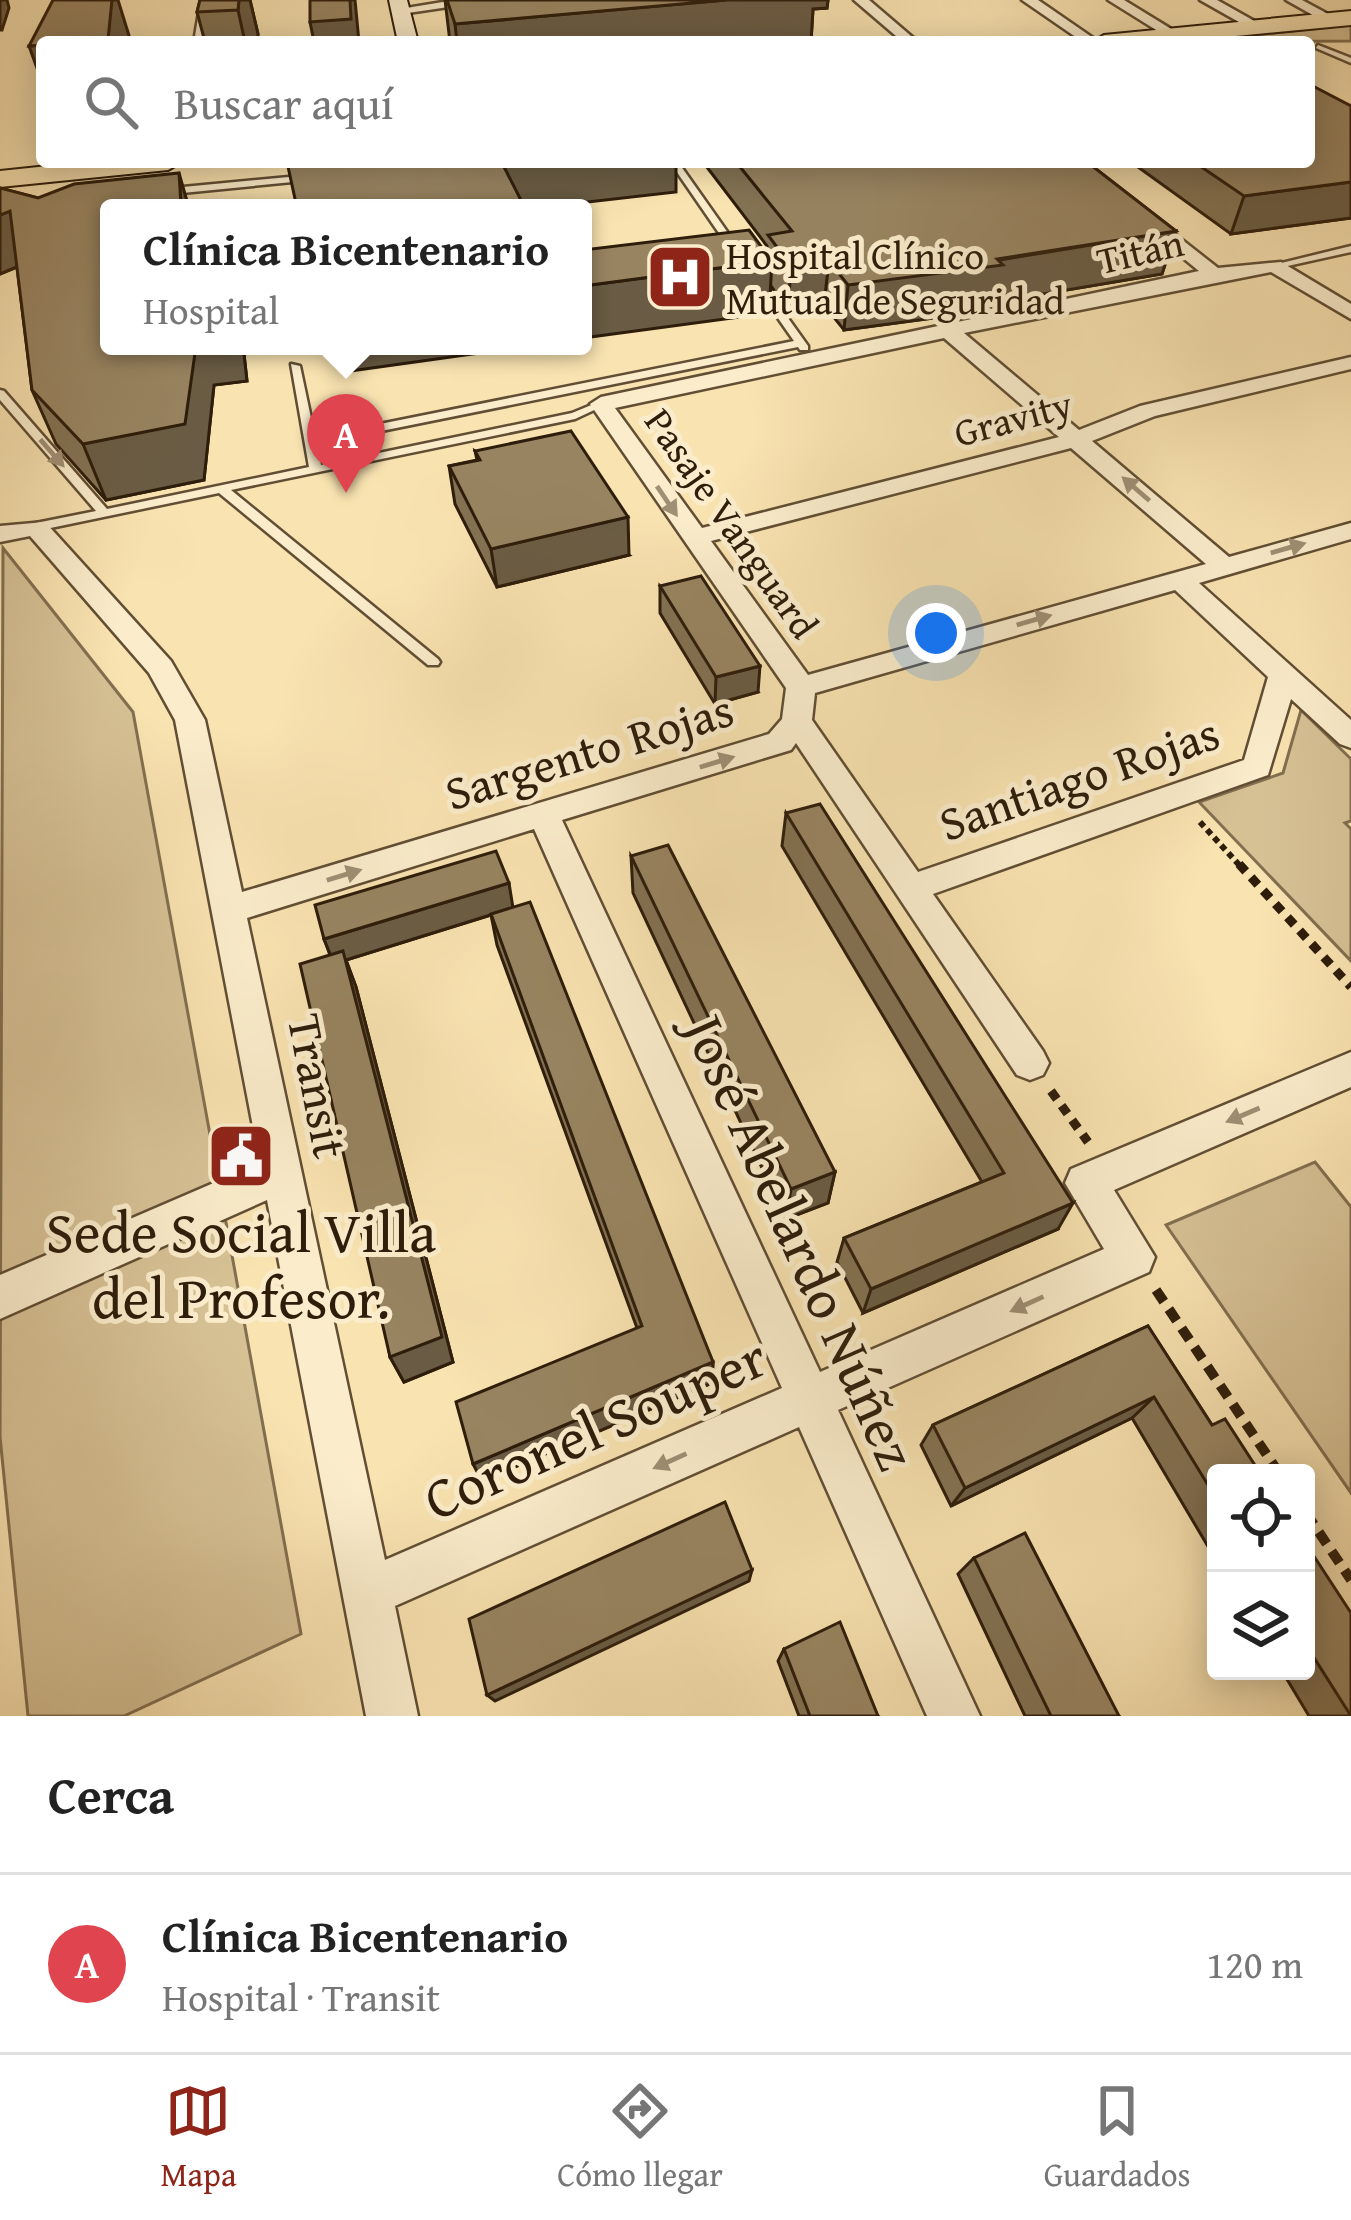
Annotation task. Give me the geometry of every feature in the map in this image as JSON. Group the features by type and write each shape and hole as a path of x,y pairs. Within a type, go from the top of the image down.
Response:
{"main road":[{"path":"400,5 407,36"},
{"path":"1164,36 1341,19"},
{"path":"0,179 109,168"}],"street":[{"path":"202,36 208,0"},
{"path":"400,5 490,0"},
{"path":"861,0 904,36"},
{"path":"1029,0 1083,36"},
{"path":"1115,0 1174,35"},
{"path":"1207,0 1258,27"},
{"path":"1292,0 1341,19"},
{"path":"1077,168 1095,188 1214,274"},
{"path":"1274,266 1351,313"},
{"name":"Titán","path":"601,404 807,352 951,333 1214,274 1274,266"},
{"path":"951,333 1225,566"},
{"name":"Gravity","path":"692,538 1078,439 1148,411 1351,363"},
{"name":"Pasaje Vanguard","path":"601,404 801,687"},
{"name":"Transit","path":"18,531 161,668 184,703 232,909 392,1716"},
{"path":"801,687 1351,531"},
{"path":"1178,579 1351,737"},
{"name":"Santiago Rojas","path":"911,888 1257,767 1283,676"},
{"name":"Sargento Rojas","path":"232,909 780,742 797,721 801,687"},
{"path":"797,721 1030,1063"},
{"name":"José Abelardo Núñez","path":"543,814 954,1716"},
{"path":"1134,1257 1098,1178 1351,1069"},
{"path":"0,1297 282,1173"},
{"name":"Coronel Souper","path":"368,1593 1134,1257"}],"lane":[{"path":"310,442 807,352 678,168"},
{"path":"148,194 320,177"},
{"path":"1274,266 1351,249"},
{"path":"295,366 316,470"},
{"path":"0,393 104,513"},
{"path":"18,531 574,416 601,404"},
{"path":"223,490 433,662"}],"path":[{"path":"1175,794 1351,987"},
{"path":"1030,1063 1098,1178"},
{"path":"1134,1257 1273,1464"},
{"path":"1315,1526 1351,1580"}],"shaded area":[{"path":"1351,25 1351,41 1242,36"},
{"path":"3,548 133,712 301,1634 124,1716 28,1716 0,1437"},
{"path":"1301,710 1351,759 1351,821 1345,823 1351,829 1351,961 1199,802 1283,773"},
{"path":"1315,1162 1351,1207 1351,1493 1166,1225"}],"building":[{"path":"53,0 112,0 108,36 36,36 36,45 29,46"},
{"path":"200,0 239,0 238,10 197,12"},
{"path":"310,0 350,0 351,19 310,22"},
{"path":"447,0 726,0 455,24"},
{"path":"1315,87 1351,106 1351,182 1244,196 1203,168 1315,168"},
{"path":"288,168 505,168 520,199 295,199"},
{"path":"741,168 1095,168 1176,231 997,259 1003,265 848,285 829,261 791,266 768,235 792,231"},
{"path":"179,173 181,199 100,199 100,355 195,355 185,424 83,444 32,390 10,211 0,215 0,188 38,198 74,184"},
{"path":"749,230 772,261 592,285 592,249"},
{"path":"571,431 628,517 491,549 449,466 480,460 475,451"},
{"path":"701,576 760,666 716,677 660,586"},
{"path":"820,804 1073,1203 871,1289 844,1238 1004,1173 786,813"},
{"path":"668,845 835,1172 791,1189 631,856"},
{"path":"496,851 509,883 324,939 315,905"},
{"path":"530,902 713,1362 473,1464 456,1402 642,1326 491,914"},
{"path":"343,951 442,1337 390,1357 300,964"},
{"path":"1148,1326 1212,1425 1225,1419 1254,1464 1207,1464 1207,1483 1154,1397 965,1488 933,1425"},
{"path":"725,1502 752,1570 487,1695 469,1619"},
{"path":"1025,1533 1119,1716 1051,1716 974,1558"},
{"path":"1315,1558 1351,1613 1351,1716 1315,1659"},
{"path":"840,1622 878,1716 810,1716 784,1649"}],"place":[{"name":"Hospital Clínico Mutual de Seguridad","path":"680,277"},
{"name":"Clínica Bicentenario","path":"346,493"},
{"name":"Sede Social Villa del Profesor.","path":"241,1156"}]}
